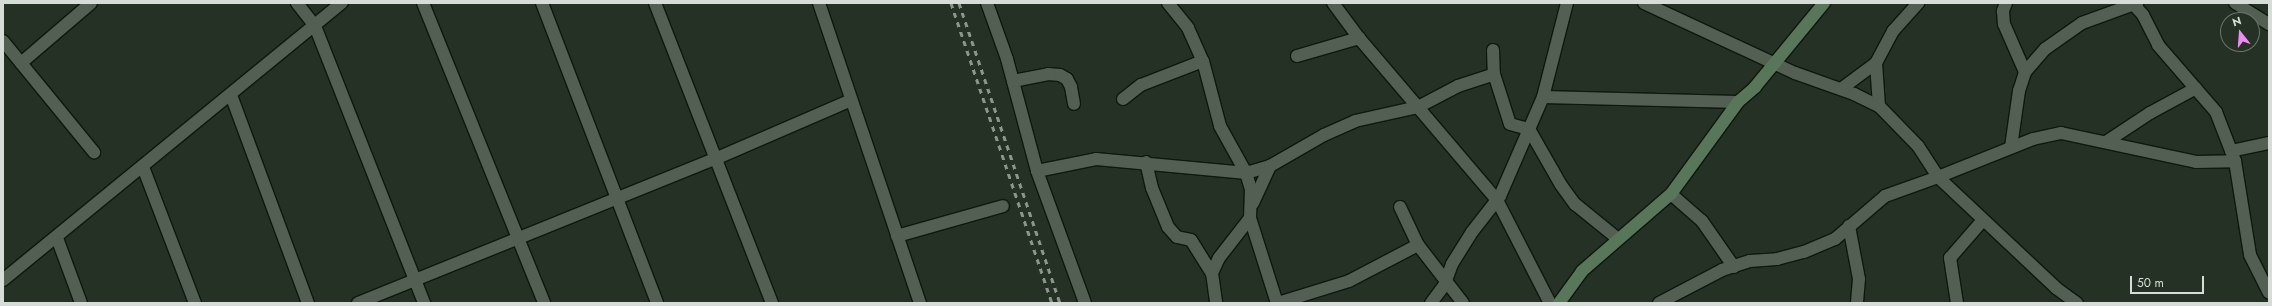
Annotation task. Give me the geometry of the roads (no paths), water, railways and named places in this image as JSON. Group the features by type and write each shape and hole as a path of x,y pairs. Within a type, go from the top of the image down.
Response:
{"street":[{"path":"21,63 91,3"},
{"path":"297,3 315,26 424,303"},
{"path":"3,280 57,238 342,3"},
{"path":"423,3 544,303"},
{"path":"542,3 618,197 657,303"},
{"path":"655,3 717,158 772,303"},
{"path":"819,3 920,303"},
{"path":"987,3 1013,81 1037,171 1085,303"},
{"path":"1168,3 1188,28 1203,61 1220,126 1246,173 1252,204"},
{"path":"1333,3 1359,38 1497,200 1550,303"},
{"path":"1432,303 1447,280 1452,264 1497,200 1529,129 1542,97 1567,3"},
{"path":"1644,3 1775,62 1879,106 1918,146 1938,178 2056,288 2077,303"},
{"path":"1841,89 1876,63 1893,31 1918,3"},
{"path":"2006,3 2003,11 2004,24 2025,72"},
{"path":"2235,3 2269,24"},
{"path":"1559,303 1582,271 1671,194 1738,102 1775,62 1822,4"},
{"path":"2011,147 2018,91 2025,72 2045,49 2082,23 2134,4 2158,45 2216,112 2233,156 2250,255 2269,293"},
{"path":"1297,56 1359,38"},
{"path":"3,41 94,152"},
{"path":"1493,50 1494,74 1510,124 1529,129 1561,185 1575,204 1618,239"},
{"path":"1123,99 1142,85 1203,61"},
{"path":"1876,63 1879,106"},
{"path":"1013,81 1048,74 1060,75 1069,83 1074,104"},
{"path":"1037,171 1096,159 1146,162 1246,173 1270,166 1324,135 1355,121 1418,107 1458,86 1494,74"},
{"path":"2106,142 2150,113 2196,88"},
{"path":"231,95 308,303"},
{"path":"1542,97 1738,102"},
{"path":"358,303 414,279 717,158 851,100"},
{"path":"1659,303 1734,267 1804,252 1835,239 1886,196 1938,178 2033,139 2061,133 2196,162 2233,156 2269,143"},
{"path":"1146,162 1152,188 1168,227 1177,237 1192,240 1212,273 1216,303"},
{"path":"1270,166 1252,204 1250,218 1277,303 1349,281 1418,245"},
{"path":"143,167 195,303"},
{"path":"1671,194 1702,221 1734,267"},
{"path":"897,236 1003,206"},
{"path":"1400,207 1418,245 1447,280 1463,303"},
{"path":"1212,273 1219,258 1250,218"},
{"path":"1957,303 1950,258 1983,220"},
{"path":"1849,226 1858,279 1858,302"},
{"path":"57,238 81,303"}],"railway":[{"path":"951,3 1052,303"},
{"path":"959,3 1060,303"}]}
